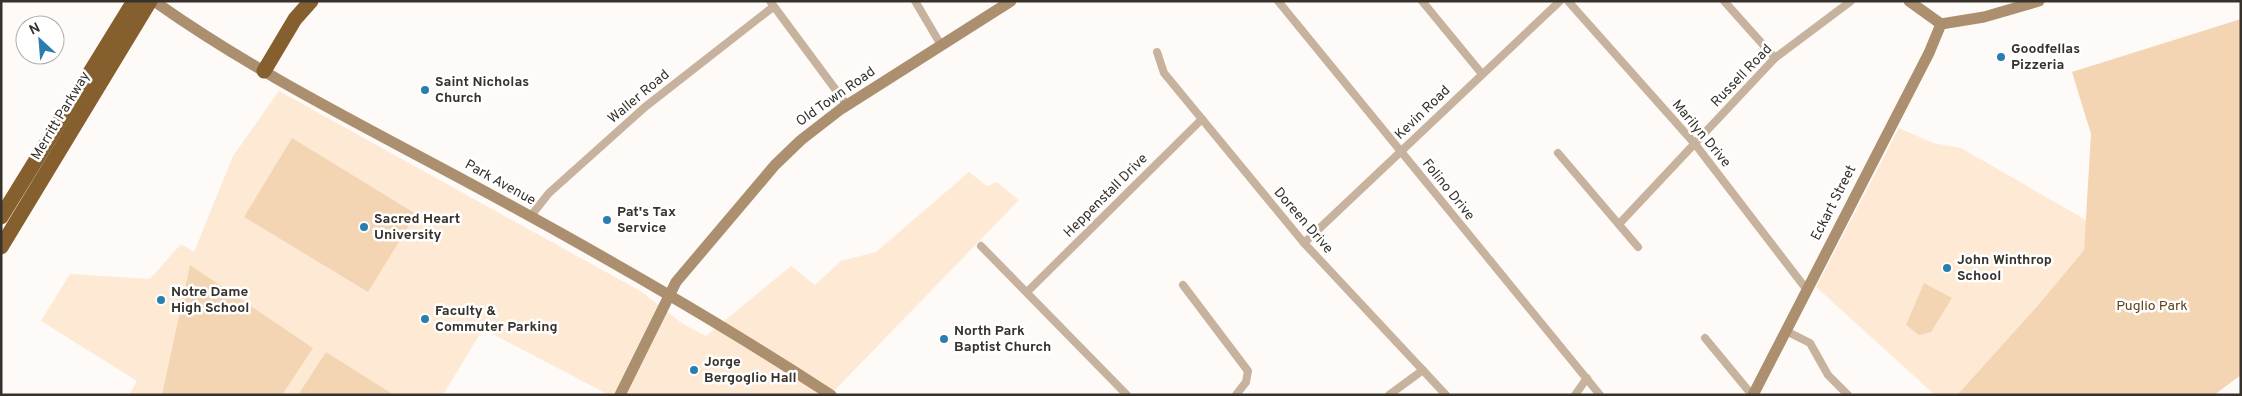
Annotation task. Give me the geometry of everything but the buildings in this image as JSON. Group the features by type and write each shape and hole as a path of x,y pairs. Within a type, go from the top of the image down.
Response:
{"highway":[{"name":"Merritt Parkway","path":"1,217 134,1"},
{"path":"264,71 295,18 310,1"},
{"name":"Merritt Parkway","path":"1,247 154,2"}],"main road":[{"name":"Old Town Road","path":"620,395 676,282 775,164 822,123 847,105 1011,1"},
{"path":"1909,1 1941,24 1984,17 2039,1"},
{"name":"Park Avenue","path":"154,2 264,71 530,217 668,296 831,395"},
{"name":"Eckart Street","path":"1752,395 1929,53 1941,24"}],"street":[{"path":"915,1 941,45"},
{"name":"Folino Drive","path":"1278,1 1600,395"},
{"path":"1422,1 1482,74"},
{"name":"Kevin Road","path":"1304,243 1560,1"},
{"name":"Marilyn Drive","path":"1568,1 1695,144 1806,290"},
{"path":"1724,1 1775,58"},
{"name":"Russell Road","path":"1620,223 1775,58 1851,1"},
{"path":"772,4 847,105"},
{"name":"Waller Road","path":"530,217 549,193 645,107 772,4"},
{"name":"Doreen Drive","path":"1157,52 1164,72 1304,243 1446,395"},
{"name":"Heppenstall Drive","path":"1027,292 1202,119"},
{"path":"1558,153 1620,223 1638,247"},
{"path":"981,246 1127,395"},
{"path":"1183,285 1248,371 1246,382 1236,395"},
{"path":"1786,331 1810,343 1828,375 1848,395"},
{"path":"1705,338 1752,395"},
{"path":"1389,395 1423,370"},
{"path":"1575,395 1587,378"}],"shaded area":[{"name":"Sacred Heart University","path":"279,91 642,292 683,324 706,336 791,266 815,285 841,261 876,252 969,172 987,186 997,182 1019,200 833,392 837,395 609,395 483,329 443,395 129,395 137,381 41,321 70,274 150,279 181,244 194,252 233,156"},
{"name":"John Winthrop School","path":"1899,128 1933,143 1961,148 2086,220 2084,250 2040,303 1957,395 1935,395 1816,287"}],"green space":[{"name":"Puglio Park","path":"2241,19 2241,375 2214,395 1957,395 2040,303 2084,250 2091,134 2072,72"},
{"path":"292,138 416,214 368,292 244,217"},
{"path":"190,265 313,348 282,395 162,395"},
{"path":"1924,283 1952,298 1931,332 1919,335 1906,325"},
{"path":"326,352 394,395 298,395"}],"place":[{"name":"Goodfellas Pizzeria","path":"2001,57"},
{"name":"Saint Nicholas Church","path":"425,90"},
{"name":"Pat's Tax Service","path":"607,220"},
{"name":"Sacred Heart University","path":"364,227"},
{"name":"John Winthrop School","path":"1947,268"},
{"name":"Notre Dame High School","path":"161,300"},
{"name":"Faculty & Commuter Parking","path":"425,319"},
{"name":"North Park Baptist Church","path":"944,339"},
{"name":"Jorge Bergoglio Hall","path":"694,370"}]}
